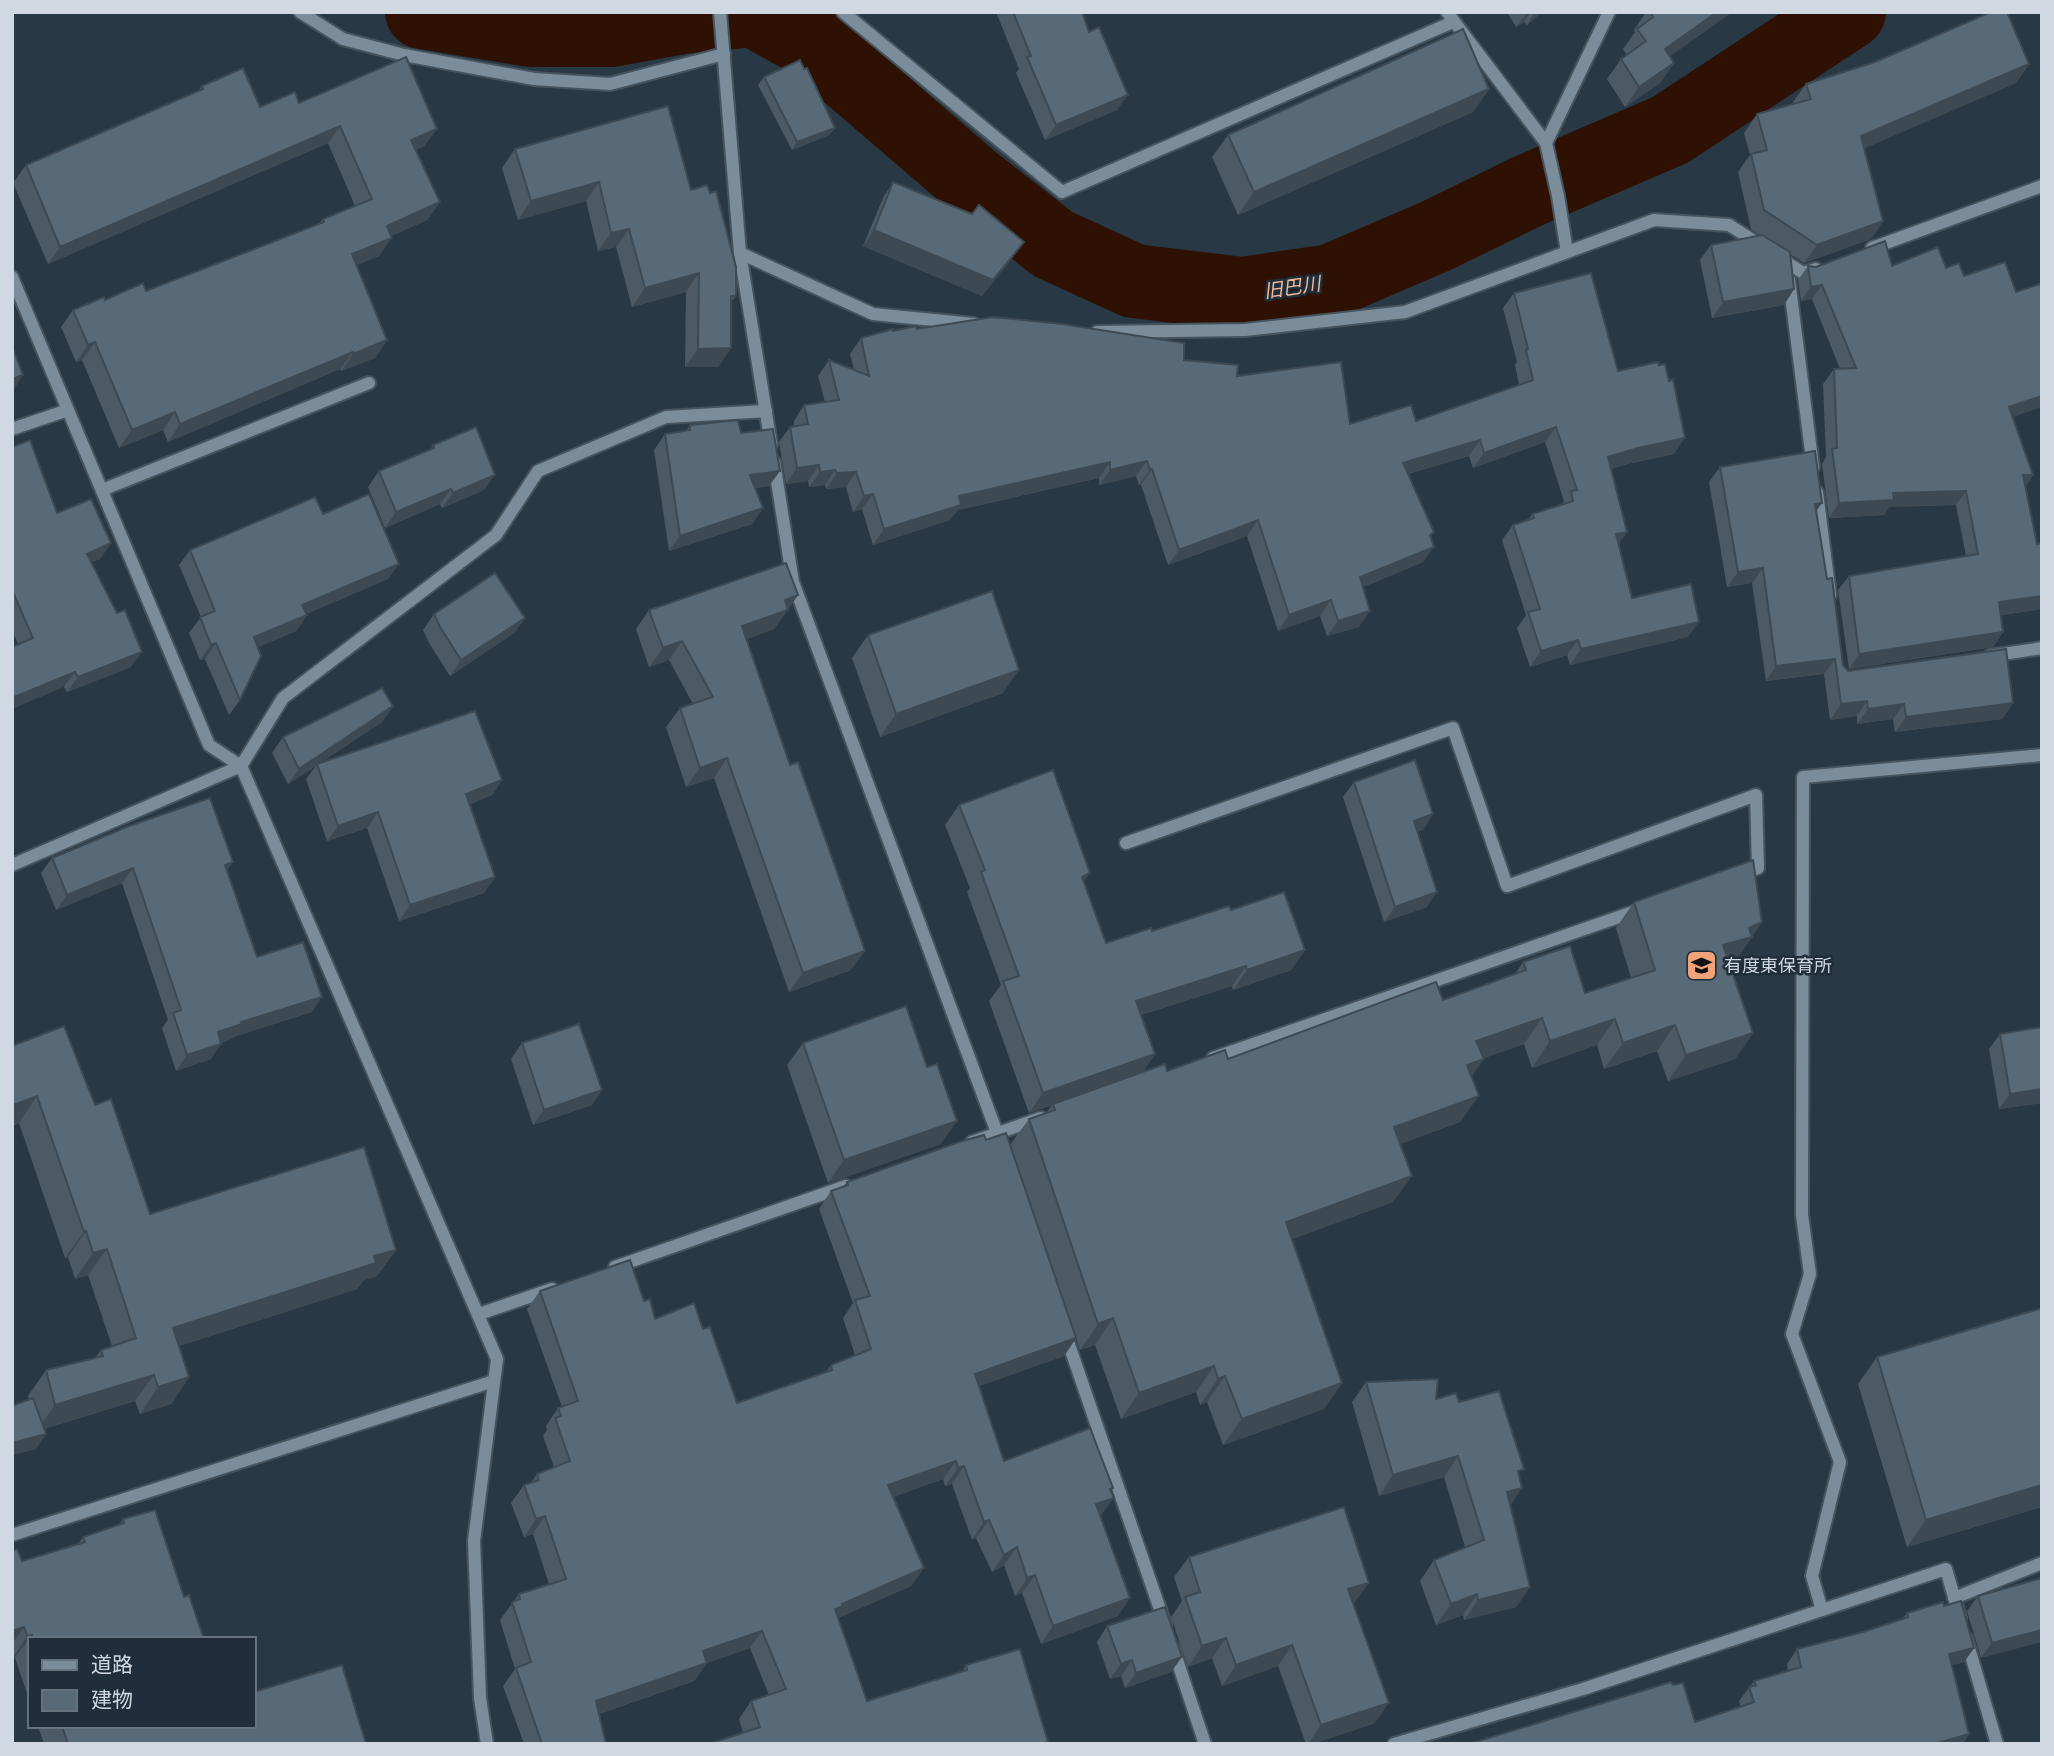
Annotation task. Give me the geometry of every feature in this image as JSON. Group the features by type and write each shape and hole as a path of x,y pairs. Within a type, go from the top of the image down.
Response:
{"street":[{"path":"300,12 343,39 404,55 534,79 610,84 723,54"},
{"path":"720,12 740,253 793,582 1006,1159"},
{"path":"844,12 1062,192 1450,17 1546,143 1567,252"},
{"path":"1546,143 1609,12"},
{"path":"1865,250 2042,186"},
{"path":"1081,332 1245,330 1405,312 1654,220 1729,225 1803,273 1828,264"},
{"path":"740,253 873,314 984,325"},
{"path":"1787,263 1832,609"},
{"path":"12,277 209,745 240,766 497,1359 474,1541 480,1698 487,1744"},
{"path":"102,490 369,383"},
{"path":"12,429 68,410"},
{"path":"12,865 240,766 283,698 496,535 538,471 666,417 766,411"},
{"path":"1975,658 2042,648"},
{"path":"1126,843 1452,728 1507,887 1756,794 1758,868 1732,877"},
{"path":"1822,1610 1812,1576 1840,1462 1792,1334 1810,1274 1802,1215 1803,777 2042,755"},
{"path":"1207,1060 1653,905"},
{"path":"958,1147 1050,1115"},
{"path":"609,1269 855,1183"},
{"path":"479,1314 570,1283"},
{"path":"1059,1315 1205,1744"},
{"path":"12,1535 494,1381"},
{"path":"1954,1598 2042,1563"},
{"path":"1394,1744 1583,1689 1946,1569 1997,1744"}],"building":[{"path":"1013,12 1082,12 1089,32 1099,27 1128,95 1056,125 1027,57 1031,56"},
{"path":"1650,12 1717,12 1665,49 1674,63 1639,87 1621,59 1646,41 1637,29 1653,17"},
{"path":"1991,12 2007,12 2029,64 1861,136 1883,221 1817,245 1764,210 1751,154 1767,150 1757,114 1811,99 1806,84 1875,62"},
{"path":"1463,29 1489,89 1254,192 1228,135"},
{"path":"406,57 437,129 411,140 440,202 387,226 392,238 352,254 387,340 180,424 175,412 132,430 95,342 88,345 73,310 104,297 105,300 143,283 146,291 324,222 323,219 372,199 340,126 60,247 26,165 203,89 202,86 243,68 260,107 295,92 299,103"},
{"path":"800,60 804,69 807,68 835,128 797,142 764,77"},
{"path":"668,106 691,190 707,185 710,193 716,191 736,267 736,296 731,296 731,348 698,349 699,273 645,288 629,229 611,233 599,182 531,201 515,149"},
{"path":"893,182 972,214 979,205 1024,242 993,280 874,230"},
{"path":"1762,235 1790,252 1794,289 1723,302 1711,245"},
{"path":"1885,241 1892,266 1938,247 1946,268 1959,263 1964,276 2005,262 2016,292 2040,284 2042,396 2009,407 2033,475 2023,475 2037,544 2042,543 2042,596 1999,602 2003,632 1859,654 1849,576 1978,554 1966,491 1893,493 1894,500 1839,503 1832,449 1837,448 1834,369 1856,368 1822,285 1811,287 1808,266 1816,267"},
{"path":"1591,273 1618,371 1658,362 1659,365 1665,364 1669,381 1673,379 1685,438 1608,457 1627,532 1616,534 1632,598 1691,584 1699,622 1581,649 1578,640 1541,651 1528,612 1540,609 1513,525 1534,518 1532,514 1573,501 1571,491 1577,490 1556,427 1484,453 1480,440 1403,463 1434,532 1430,535 1434,547 1360,577 1370,611 1338,621 1331,600 1289,615 1258,520 1179,550 1147,461 1110,470 1110,462 959,496 961,505 884,529 873,494 864,496 856,472 820,472 819,465 797,468 790,427 808,424 804,405 839,400 829,360 869,376 861,338 893,329 916,326 917,329 993,317 1062,324 1184,343 1184,360 1238,365 1237,376 1341,362 1350,424 1411,405 1416,421 1533,380 1514,293"},
{"path":"12,346 23,375 12,379"},
{"path":"738,420 741,433 773,429 780,471 750,475 763,508 680,536 665,434 690,430 690,425"},
{"path":"476,427 495,475 453,493 451,489 396,512 379,471"},
{"path":"30,440 57,513 91,499 111,543 87,554 117,613 125,610 142,652 78,677 75,672 12,698 12,647 33,638 12,590 12,447"},
{"path":"1815,451 1822,503 1815,504 1827,579 1832,578 1843,665 1848,671 2006,649 2013,703 1906,717 1904,704 1868,709 1867,701 1841,704 1835,659 1776,666 1763,568 1738,572 1720,467"},
{"path":"369,494 399,564 302,605 307,615 254,637 261,656 240,700 216,643 211,645 200,617 215,611 190,550 315,497 323,514"},
{"path":"786,563 798,595 785,600 788,610 742,626 790,765 798,762 865,951 803,973 727,758 700,768 680,708 713,697 682,641 663,648 649,610"},
{"path":"495,573 525,618 461,660 434,614"},
{"path":"992,591 1019,670 896,714 868,635"},
{"path":"382,688 393,706 299,769 283,737"},
{"path":"475,711 502,780 466,794 495,877 410,905 378,812 338,826 317,764"},
{"path":"1415,760 1433,814 1414,821 1437,892 1395,907 1354,782"},
{"path":"1053,770 1090,873 1082,877 1106,943 1229,906 1231,910 1284,892 1305,950 1247,970 1246,966 1136,1001 1155,1054 1043,1093 1003,981 1019,976 981,872 985,870 959,805"},
{"path":"210,798 233,862 225,865 257,957 303,942 322,997 241,1022 242,1024 218,1032 221,1044 187,1055 173,1013 181,1010 133,868 67,895 52,858 129,826"},
{"path":"1753,860 1762,922 1749,928 1752,937 1723,945 1753,1033 1686,1055 1675,1025 1623,1043 1615,1019 1550,1041 1542,1018 1476,1041 1484,1059 1467,1065 1479,1096 1394,1127 1412,1176 1286,1222 1342,1383 1242,1419 1225,1376 1218,1379 1214,1366 1139,1393 1113,1318 1098,1324 1029,1119 1055,1110 1053,1104 1165,1064 1167,1071 1225,1050 1228,1059 1436,982 1443,1000 1526,970 1523,962 1570,946 1585,993 1655,970 1634,902"},
{"path":"906,1006 927,1067 937,1064 957,1121 844,1160 803,1043"},
{"path":"579,1024 602,1090 544,1110 522,1043"},
{"path":"64,1026 95,1105 111,1099 150,1214 364,1147 396,1250 374,1256 376,1263 173,1328 189,1377 158,1387 154,1375 55,1405 46,1370 103,1356 101,1350 136,1338 107,1249 93,1253 86,1231 84,1232 37,1096 14,1105 12,1100 12,1046"},
{"path":"2042,1027 2042,1089 2010,1094 2000,1034"},
{"path":"1006,1133 1076,1338 975,1374 1004,1461 1090,1428 1113,1488 1110,1489 1114,1498 1096,1504 1130,1598 1053,1626 1035,1575 1027,1578 1017,1547 1004,1555 989,1520 984,1522 964,1466 958,1468 956,1461 888,1485 924,1568 835,1609 867,1701 967,1670 966,1665 1020,1649 1048,1742 709,1744 760,1727 751,1701 786,1689 762,1631 703,1651 707,1663 596,1701 606,1744 542,1744 516,1668 531,1662 512,1602 520,1599 519,1594 566,1579 545,1516 536,1519 524,1485 539,1480 537,1474 570,1461 555,1418 561,1416 558,1408 578,1401 540,1291 630,1260 644,1301 650,1299 655,1319 694,1303 703,1329 710,1327 737,1403 832,1370 831,1365 871,1349 855,1300 870,1296 831,1191 848,1185 847,1182 959,1142 984,1135 986,1140"},
{"path":"2042,1308 2042,1485 1926,1520 1877,1357"},
{"path":"1438,1379 1436,1399 1456,1393 1459,1402 1499,1391 1524,1469 1518,1471 1522,1488 1507,1492 1530,1587 1478,1600 1477,1594 1451,1604 1434,1560 1484,1540 1458,1456 1393,1475 1366,1382"},
{"path":"33,1398 46,1434 12,1443 12,1406"},
{"path":"1344,1507 1369,1583 1348,1589 1389,1703 1321,1725 1292,1645 1236,1665 1226,1638 1202,1646 1185,1597 1200,1592 1189,1557"},
{"path":"155,1510 184,1597 189,1595 203,1637 32,1637 27,1636 24,1627 12,1631 12,1551 17,1549 22,1561 85,1542 83,1537 124,1523 123,1519"},
{"path":"2042,1578 2042,1630 1992,1643 1978,1596"},
{"path":"1961,1601 1974,1648 1949,1654 1969,1734 1934,1744 1469,1744 1671,1682 1673,1685 1683,1683 1695,1722 1754,1702 1749,1687 1756,1685 1754,1681 1801,1667 1797,1649 1863,1632 1908,1617 1907,1613 1943,1602 1944,1606"},
{"path":"1165,1607 1182,1657 1136,1673 1132,1660 1121,1664 1107,1626"},
{"path":"342,1665 366,1744 68,1744 63,1728 256,1728 256,1691"}],"waterway":[{"name":"旧巴川","path":"422,12 531,30 611,30 682,17 736,12"},
{"name":"旧巴川","path":"757,12 811,42 975,183 1053,244 1134,281 1242,294 1331,281 1670,130 1849,12"}],"place":[{"name":"有度東保育所","path":"1701,966"}]}
